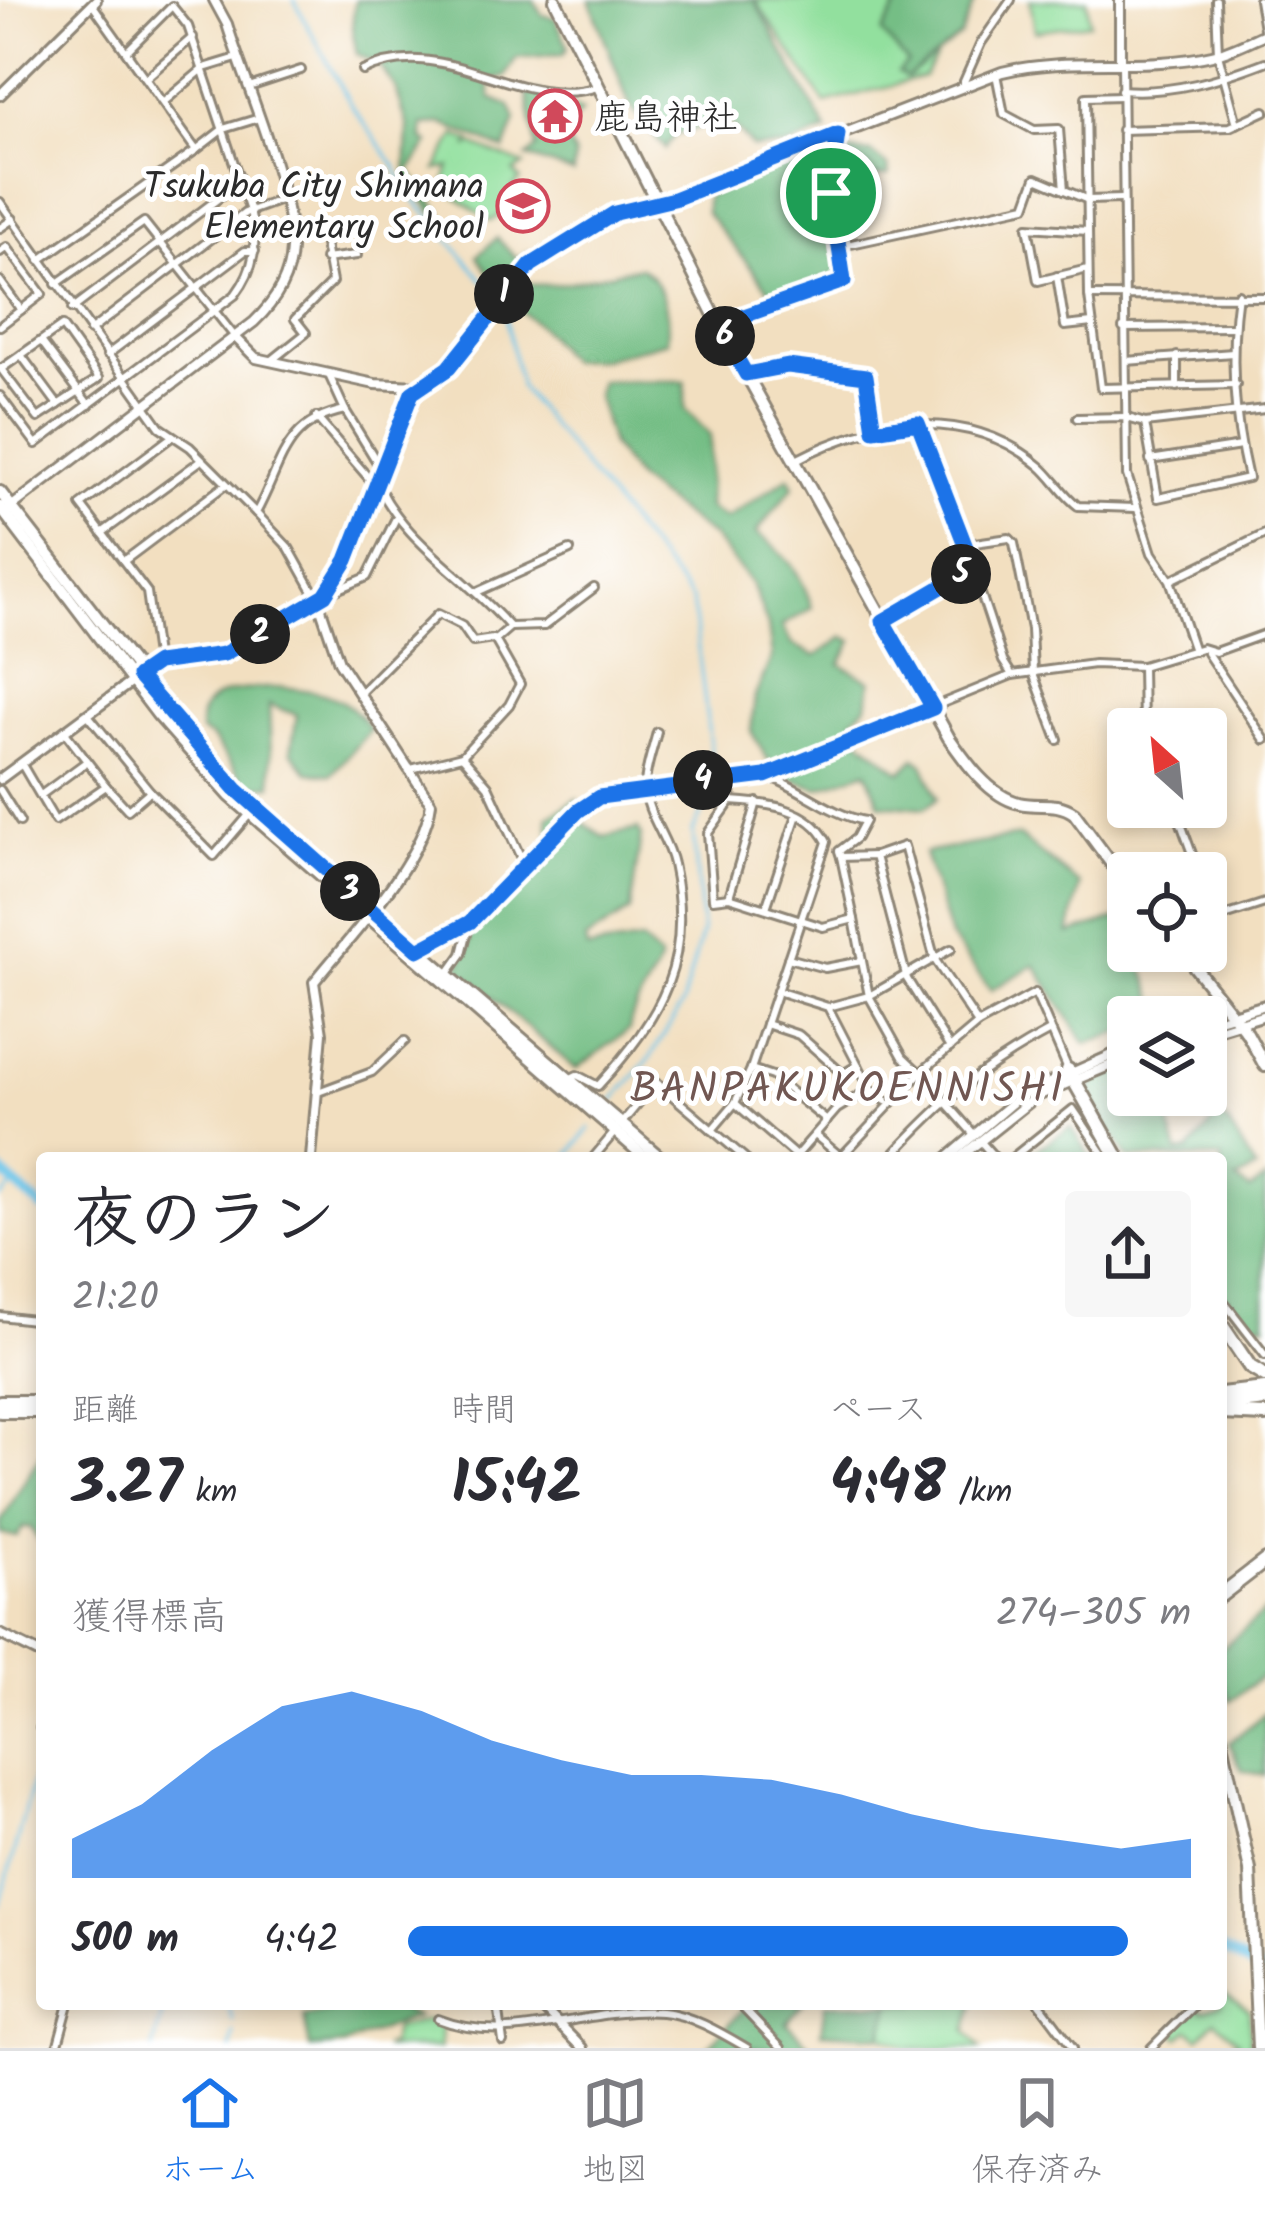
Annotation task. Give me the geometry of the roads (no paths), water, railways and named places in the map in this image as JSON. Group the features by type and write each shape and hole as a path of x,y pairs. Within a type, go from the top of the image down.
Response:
{"highway":[{"path":"1070,1074 1115,1152"},
{"path":"1227,1333 1250,1366 1265,1376"},
{"path":"1227,1393 1265,1389"},
{"path":"1227,1408 1265,1400"},
{"path":"0,1406 36,1406"},
{"path":"1227,1410 1265,1415"},
{"path":"1227,1590 1265,1558"}],"main road":[{"path":"555,0 718,325 933,708 973,770 1017,803 1063,806 1074,813 1107,858"},
{"path":"0,492 4,510 135,679 249,815 618,1128 652,1152"},
{"path":"135,679 224,776 371,915 569,1079 640,1152"},
{"path":"1199,972 1264,1058"},
{"path":"1227,1760 1244,1827 1258,2048"}],"street":[{"path":"4,510 235,337 280,292 288,270 291,232 214,0"},
{"path":"962,86 981,44 1011,0"},
{"path":"1120,0 1127,476 1135,508 1169,580 1194,651"},
{"path":"1216,0 1217,54 1237,124"},
{"path":"322,597 347,560 374,481 418,386 449,368 531,265 606,217 657,204 996,74 1040,64 1217,54 1265,34 1259,0"},
{"path":"0,92 94,2 196,150"},
{"path":"0,396 36,444 213,312 248,278 256,251 250,211 194,37 172,6 128,50"},
{"path":"147,76 194,37"},
{"path":"363,71 389,58 414,56 552,93 598,87"},
{"path":"165,100 204,68 237,58"},
{"path":"1235,385 1101,388 1089,296 1086,97 1156,93 1224,78 1265,62"},
{"path":"246,88 301,70"},
{"path":"996,74 1004,114 1034,130 1059,129 1064,190"},
{"path":"1121,130 1237,124 1265,110"},
{"path":"40,260 223,129 256,118"},
{"path":"718,325 844,281 830,186 838,134"},
{"path":"842,246 1026,206 1036,178 1088,200 1121,199"},
{"path":"73,309 240,182"},
{"path":"90,331 250,211 283,199"},
{"path":"0,202 145,405 289,548 322,597 331,645 427,792 429,816 371,915 314,982 322,1033 311,1152"},
{"path":"0,228 13,219"},
{"path":"56,284 144,222 250,356 329,375 418,386"},
{"path":"1088,231 1028,226 1038,281 1088,269"},
{"path":"291,232 349,227"},
{"path":"272,362 306,333 296,319 332,281 322,230"},
{"path":"0,252 7,247 42,294 0,326"},
{"path":"107,355 245,251 256,251"},
{"path":"325,259 357,255"},
{"path":"1057,276 1065,326 1092,323"},
{"path":"0,281 21,310"},
{"path":"1145,423 1158,498 1248,478 1236,413 1233,326 1238,294"},
{"path":"1089,296 1265,297"},
{"path":"62,326 98,377 38,418 0,369 21,355 62,326"},
{"path":"1123,328 1233,326"},
{"path":"41,341 88,405"},
{"path":"1126,361 1233,353"},
{"path":"21,355 58,405"},
{"path":"1177,356 1178,387"},
{"path":"746,374 788,366 866,376 874,430"},
{"path":"329,375 380,467"},
{"path":"1077,418 1124,417 1145,423 1265,409"},
{"path":"256,513 275,464 304,424 345,410"},
{"path":"316,417 374,481 395,520 479,591 510,627"},
{"path":"918,423 944,500 968,544 1003,661 1012,675"},
{"path":"796,460 874,430 918,423 963,427 1021,455 1078,506 1135,508"},
{"path":"157,663 147,592 81,505 173,436"},
{"path":"1149,460 1241,446"},
{"path":"102,533 200,461"},
{"path":"124,561 224,486"},
{"path":"0,778 157,663 224,654 322,597 367,577 395,520"},
{"path":"1169,580 1265,534"},
{"path":"968,544 1010,538 1014,543 1031,629 1033,673 1058,740"},
{"path":"479,591 570,550"},
{"path":"883,621 974,568"},
{"path":"495,640 510,627 544,626 594,589"},
{"path":"359,693 438,614 462,626 473,642 489,636 495,640 520,684 518,692 462,756 411,769"},
{"path":"765,776 1012,675 1094,664 1142,666 1265,634"},
{"path":"1207,652 1265,740"},
{"path":"1142,666 1143,708"},
{"path":"87,714 150,791 214,856 249,815"},
{"path":"64,731 128,810 150,791"},
{"path":"569,1079 578,1075 598,1086 635,1046 665,994 680,952 673,859 645,787 657,732"},
{"path":"462,756 488,787 526,869"},
{"path":"41,795 86,762"},
{"path":"21,763 55,821 106,786"},
{"path":"418,950 470,922 578,811 599,797 732,777 765,776 791,784 835,813 866,821 856,838 839,851 869,996 903,1057 990,1152"},
{"path":"732,777 731,801 708,833 706,845 713,899 729,897 823,927 854,919"},
{"path":"0,790 20,822"},
{"path":"712,1130 735,1103 751,1069 827,842 821,830 780,805 731,801"},
{"path":"729,897 757,802"},
{"path":"766,908 796,815"},
{"path":"841,857 874,856 904,846 935,961 978,1024"},
{"path":"874,856 907,979 950,1048"},
{"path":"1227,914 1265,903"},
{"path":"447,975 462,955 470,922"},
{"path":"777,992 828,1007 907,979 951,949"},
{"path":"788,958 825,968 862,961"},
{"path":"846,1152 888,1102 978,1024 1035,993 1070,1074"},
{"path":"1227,1023 1265,1005"},
{"path":"828,1007 870,1089 888,1102"},
{"path":"1227,1020 1265,1015"},
{"path":"766,1024 799,1035 843,1074 858,1065"},
{"path":"895,1152 944,1098 994,1060 1051,1030"},
{"path":"314,1094 372,1072 405,1041"},
{"path":"955,1152 1070,1074 1107,1057"},
{"path":"1070,1074 1107,1064"},
{"path":"751,1069 772,1076 827,1121"},
{"path":"598,1152 656,1082 738,1152"},
{"path":"801,1152 827,1121 870,1089"},
{"path":"735,1103 789,1152"},
{"path":"1019,1152 1072,1109 1102,1152"},
{"path":"815,1135 836,1152"},
{"path":"963,1152 975,1136"},
{"path":"1227,1306 1265,1355"},
{"path":"0,1316 36,1321"},
{"path":"0,1634 36,1651"},
{"path":"57,2048 67,2010"},
{"path":"499,2010 504,2046"},
{"path":"545,2010 582,2048"},
{"path":"745,2010 781,2048"},
{"path":"1044,2010 1073,2048"},
{"path":"1151,2048 1189,2010"},
{"path":"544,2038 612,2017 663,2012 747,2048"},
{"path":"438,2019 471,2038 514,2045"}],"waterway":[{"path":"294,0 352,107 396,167 404,187 498,298"},
{"path":"503,303 520,387 692,600 714,776"},
{"path":"613,1101 650,1058 682,1005 702,932 693,831 715,785"},
{"path":"572,1152 590,1128"},
{"path":"0,1171 36,1203"},
{"path":"0,1198 14,1185"},
{"path":"0,1905 36,1768"},
{"path":"1227,1952 1265,1974"},
{"path":"153,2048 163,2010"},
{"path":"230,2010 233,2021"},
{"path":"231,2048 234,2033"}],"place":[{"name":"鹿島神社","path":"555,116"},
{"name":"Tsukuba City Shimana Elementary School","path":"523,206"}],"district":[{"name":"BANPAKUKOENNISHI","path":"848,1087"}]}
